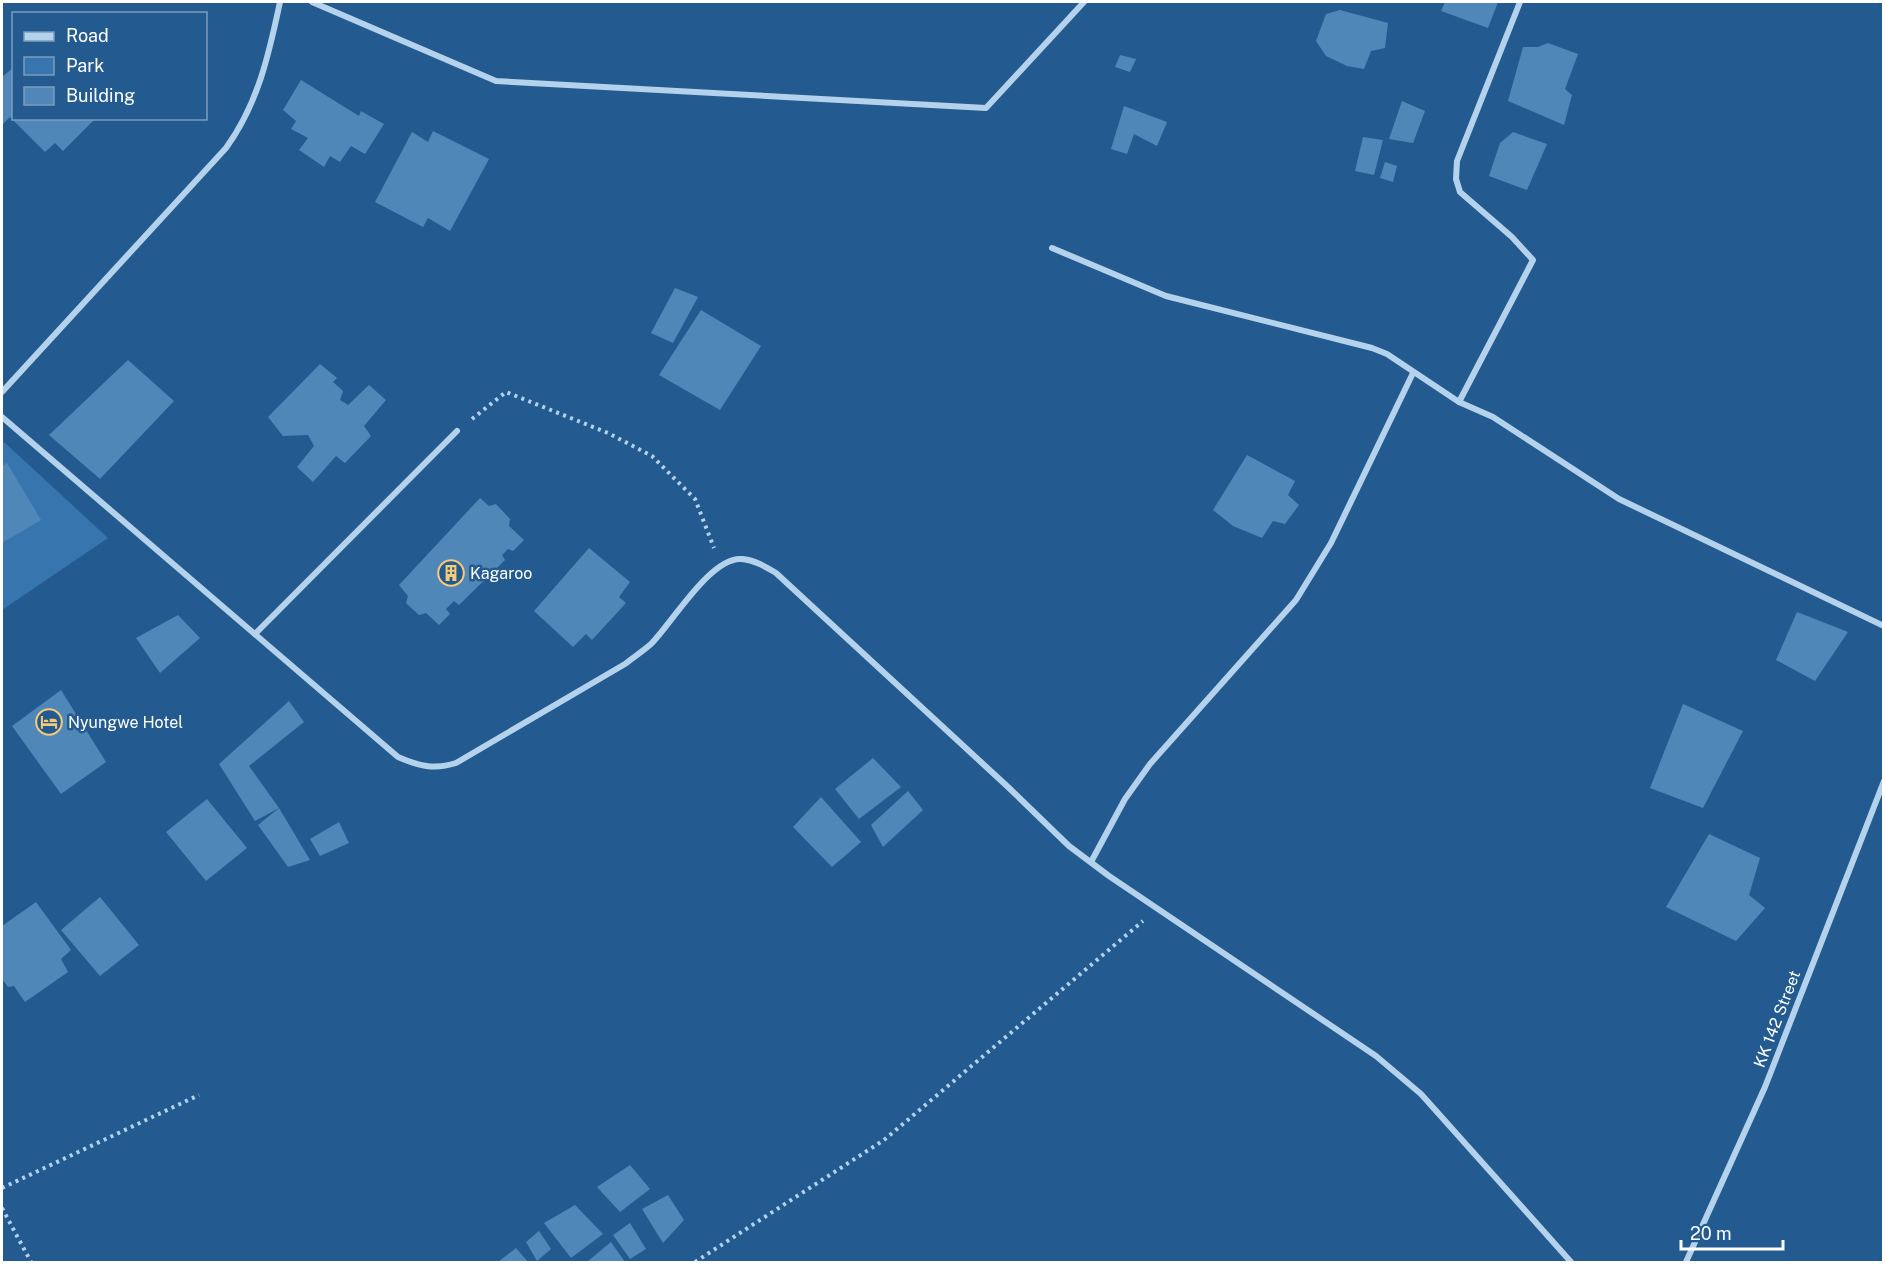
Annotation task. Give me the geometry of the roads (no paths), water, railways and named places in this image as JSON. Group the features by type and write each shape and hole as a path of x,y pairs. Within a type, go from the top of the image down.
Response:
{"street":[{"path":"2,392 235,136 250,110 266,68 280,2"},
{"path":"312,2 496,81 986,108 1084,2"},
{"path":"1459,402 1533,260 1512,237 1460,192 1456,178 1457,161 1520,2"},
{"path":"1052,248 1166,296 1372,348 1387,354 1413,374 1459,402 1493,417 1619,499 1884,626"},
{"path":"1091,862 1125,799 1150,764 1296,600 1331,543 1413,374"},
{"path":"2,417 398,756 416,765 438,768 456,763 625,664 651,644 702,583 721,565 740,558 761,564 776,573 1069,846 1157,909 1376,1056 1421,1094 1571,1263"},
{"path":"255,634 457,430"},
{"name":"KK 142 Street","path":"1686,1263 1765,1087 1884,781"}],"place":[{"name":"Kagaroo","path":"451,573"},
{"name":"Nyungwe Hotel","path":"49,722"}]}
